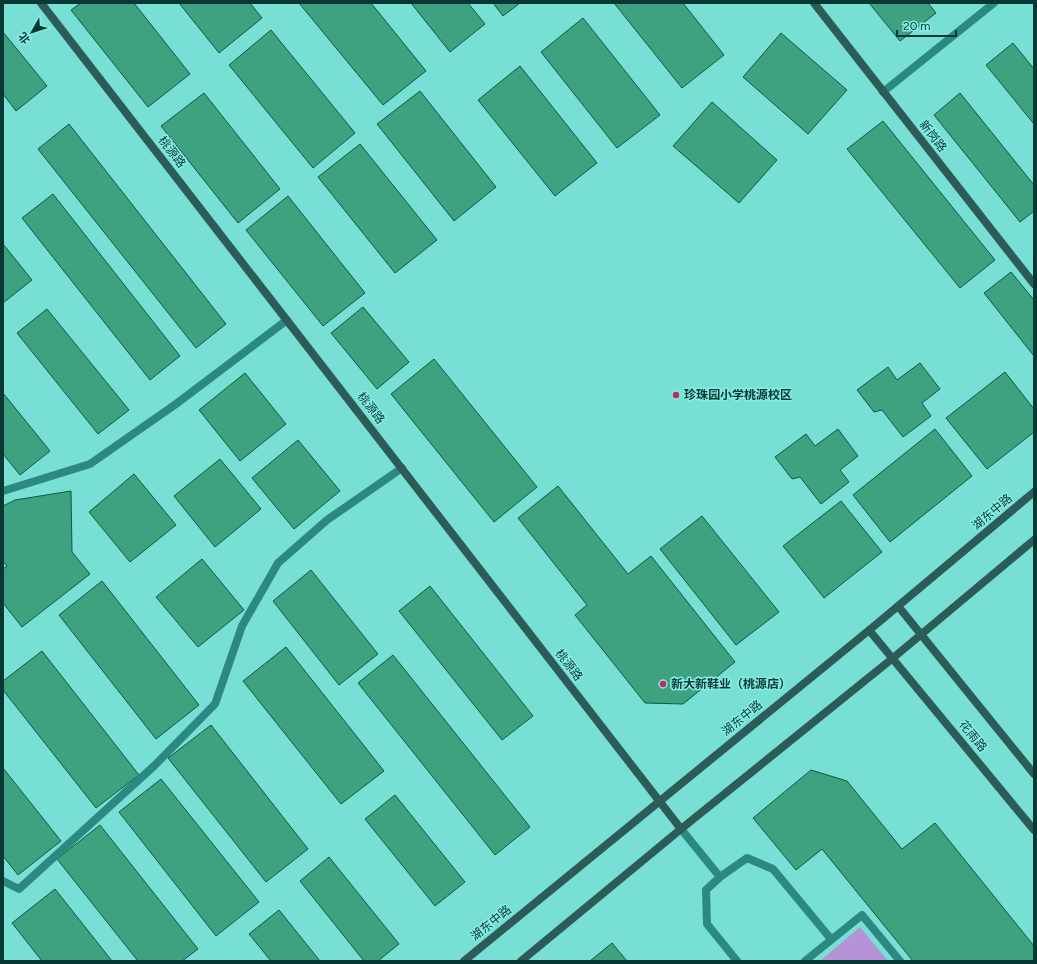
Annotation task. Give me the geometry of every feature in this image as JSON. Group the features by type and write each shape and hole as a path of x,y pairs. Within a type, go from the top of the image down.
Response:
{"street":[{"name":"桃源路","path":"41,3 681,829"},
{"name":"新岗路","path":"814,3 1034,284"},
{"path":"883,92 994,3"},
{"path":"3,490 90,464 176,404 287,320"},
{"path":"3,881 19,888 154,766 215,704 242,626 278,563 327,520 402,468"},
{"name":"湖东中路","path":"464,961 869,630 1034,492"},
{"path":"521,961 681,829 893,658 1034,540"},
{"path":"898,606 1034,774"},
{"name":"花雨路","path":"869,630 1034,830"},
{"path":"681,829 720,877"},
{"path":"737,961 707,924 706,890 720,877 747,858 773,869 831,939"},
{"path":"805,961 862,915 900,961"}],"shaded area":[{"path":"860,927 888,961 820,961"}],"building":[{"path":"81,3 134,3 190,74 148,107 71,10"},
{"path":"179,3 250,3 262,18 219,53"},
{"path":"299,3 371,3 426,71 383,105"},
{"path":"411,3 468,3 485,24 450,52"},
{"path":"493,3 520,3 503,16"},
{"path":"614,3 683,3 724,55 682,88"},
{"path":"869,3 928,3 936,13 900,41"},
{"path":"583,18 660,115 617,148 541,52"},
{"path":"271,30 355,133 313,168 229,65"},
{"path":"3,32 47,86 16,111 3,94"},
{"path":"781,33 847,90 808,134 743,77"},
{"path":"1013,43 1034,69 1034,124 986,65"},
{"path":"520,66 597,163 555,196 478,100"},
{"path":"420,91 496,187 454,221 377,124"},
{"path":"204,93 280,189 238,223 161,126"},
{"path":"960,93 1034,185 1034,211 1020,222 934,115"},
{"path":"712,102 777,160 739,203 673,146"},
{"path":"883,121 995,260 960,288 847,149"},
{"path":"69,124 226,324 196,348 38,149"},
{"path":"360,144 437,240 395,273 318,177"},
{"path":"53,194 180,356 150,380 22,218"},
{"path":"288,196 365,293 323,326 246,230"},
{"path":"3,244 32,280 3,303"},
{"path":"1011,272 1034,300 1034,356 984,293"},
{"path":"363,307 409,362 377,389 331,333"},
{"path":"47,309 129,410 98,434 17,333"},
{"path":"434,359 537,487 494,522 391,394"},
{"path":"920,363 940,389 922,403 931,416 903,437 882,410 874,412 857,390 888,367 897,380"},
{"path":"1005,372 1034,409 1034,432 987,469 946,418"},
{"path":"245,373 286,424 240,461 199,410"},
{"path":"3,393 50,451 20,475 3,454"},
{"path":"838,429 858,456 840,470 849,482 821,504 800,477 792,479 775,457 806,434 815,446"},
{"path":"935,429 972,476 890,542 853,495"},
{"path":"298,440 340,491 294,529 252,478"},
{"path":"220,459 261,509 215,547 174,496"},
{"path":"134,474 176,525 130,562 89,512"},
{"path":"558,486 628,574 651,556 735,662 683,704 645,703 575,615 587,605 518,518"},
{"path":"71,491 72,552 90,574 22,627 3,603 3,569 7,566 3,561 3,506 15,500"},
{"path":"841,501 882,552 824,598 783,546"},
{"path":"702,516 779,612 736,645 660,549"},
{"path":"202,559 244,610 198,647 156,597"},
{"path":"311,570 378,654 339,685 273,601"},
{"path":"102,581 199,705 156,739 59,615"},
{"path":"430,586 533,716 502,740 399,611"},
{"path":"286,647 384,771 341,804 243,681"},
{"path":"42,651 139,775 96,808 3,690 3,681"},
{"path":"393,655 530,827 495,855 358,683"},
{"path":"211,725 308,849 266,882 168,758"},
{"path":"3,768 61,841 18,875 3,856"},
{"path":"811,770 847,781 902,849 935,823 1034,946 1034,961 913,961 822,849 796,870 753,818"},
{"path":"161,779 259,902 216,936 119,812"},
{"path":"395,795 465,882 435,906 365,819"},
{"path":"100,825 198,949 182,961 138,961 57,859"},
{"path":"329,857 399,944 378,961 364,961 300,881"},
{"path":"55,889 112,961 42,961 12,923"},
{"path":"279,910 320,961 271,961 249,934"},
{"path":"612,943 627,961 590,961"}],"place":[{"name":"珍珠园小学桃源校区","path":"676,395"},
{"name":"新大新鞋业（桃源店）","path":"663,684"}]}
